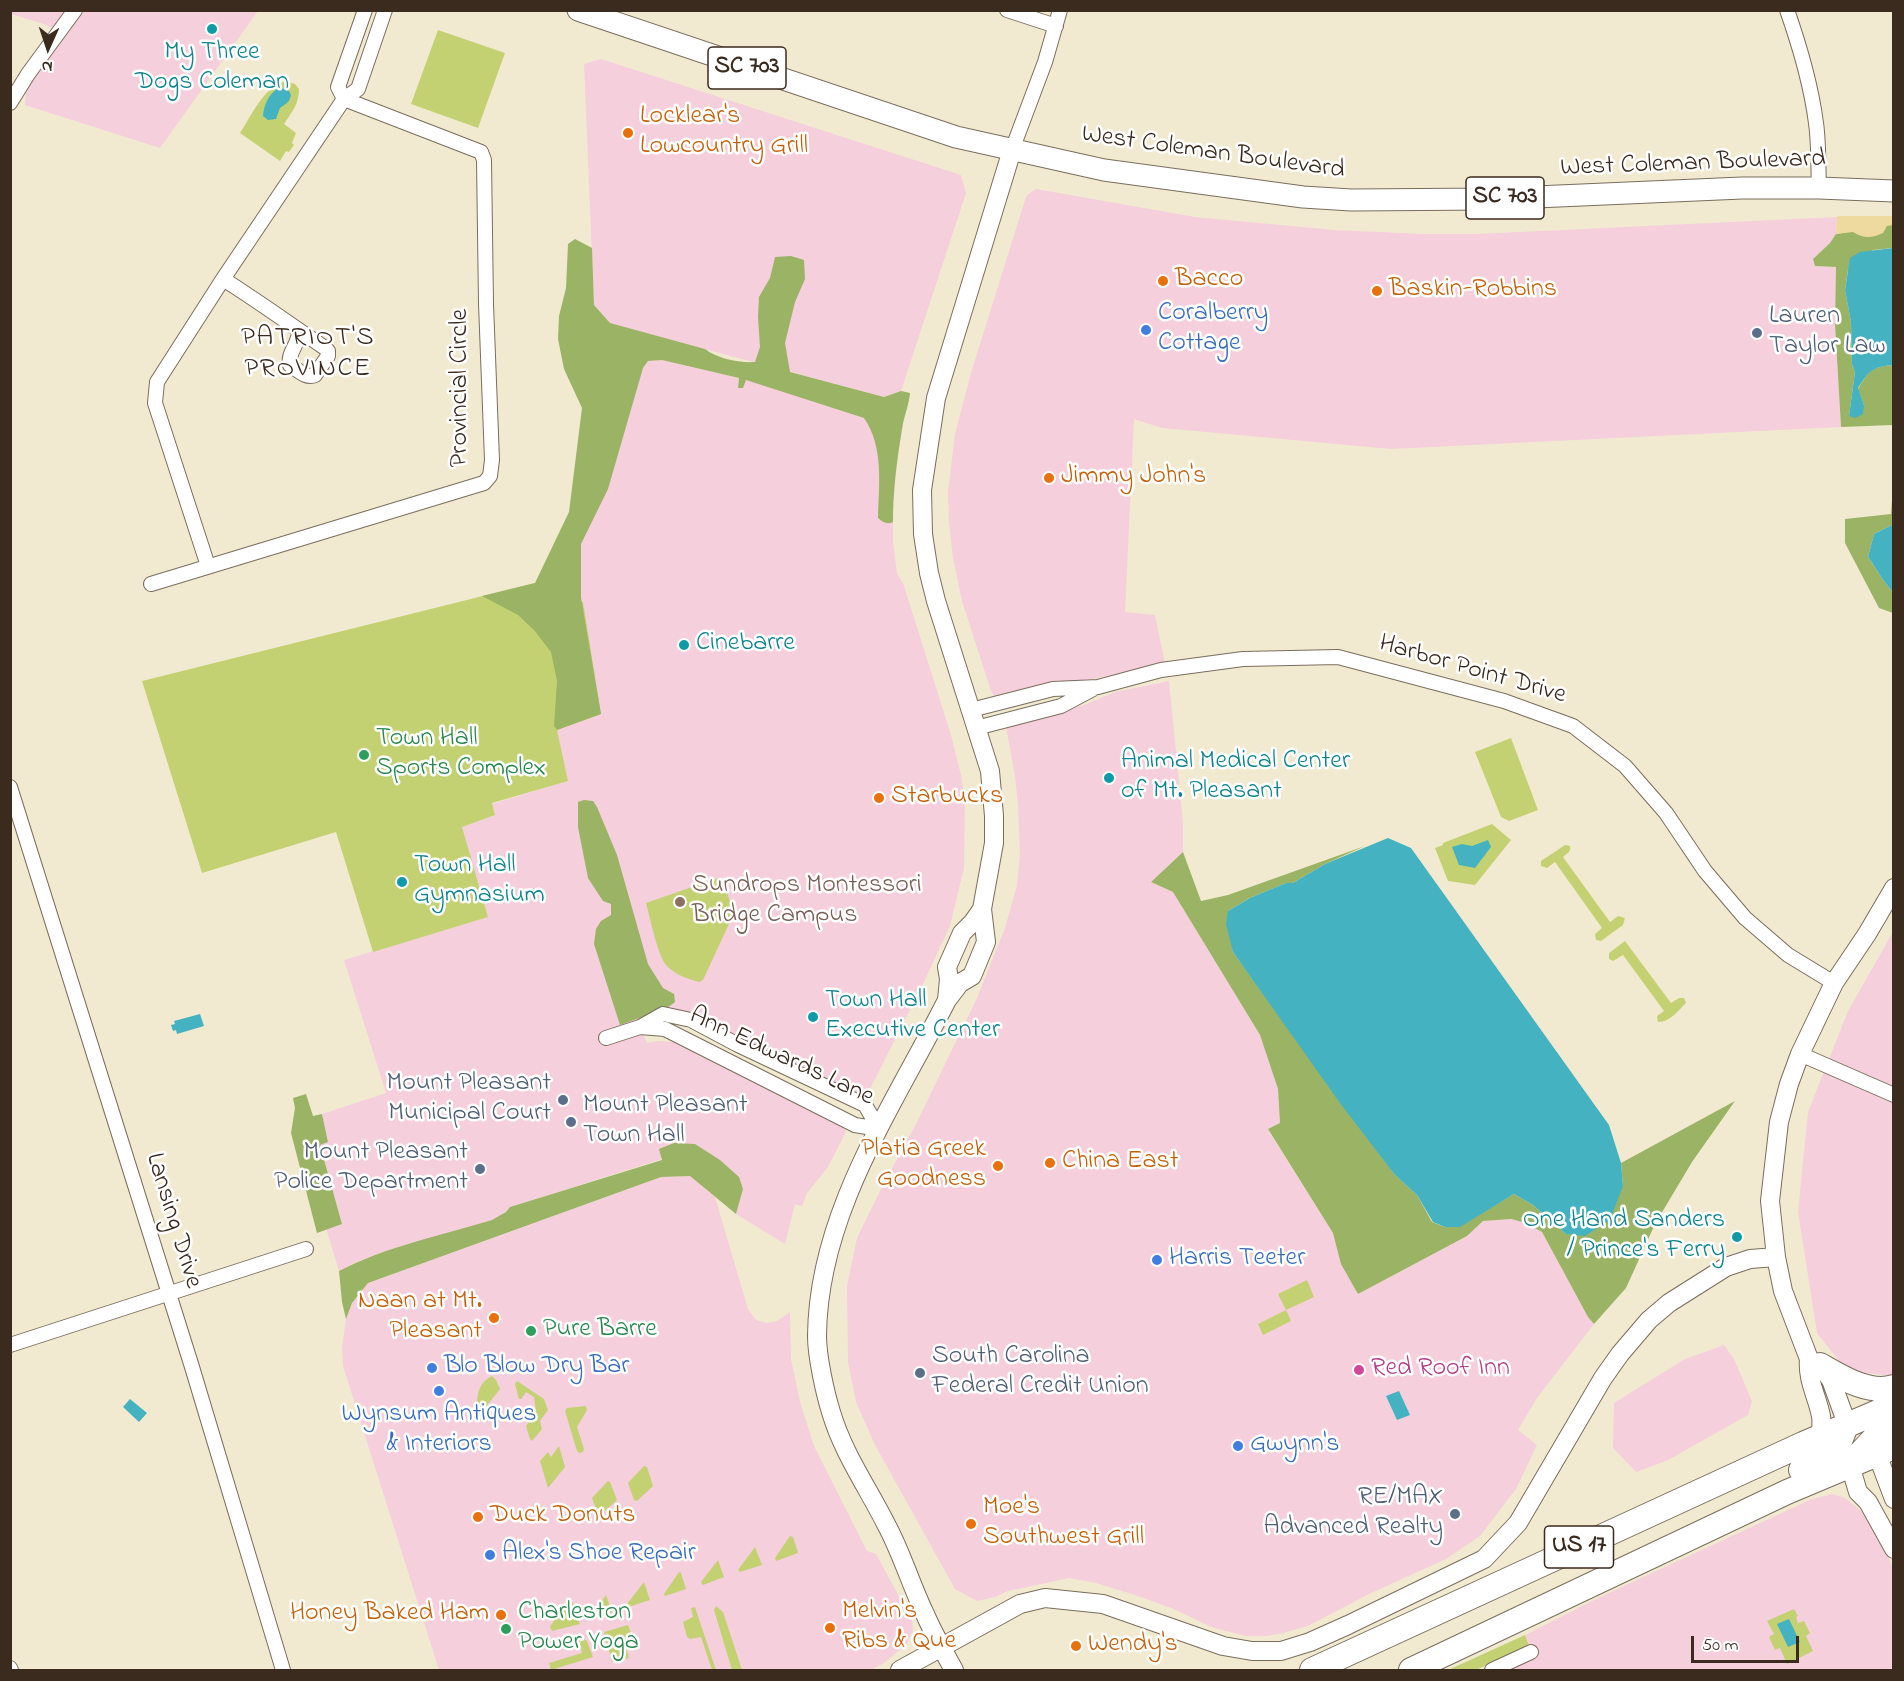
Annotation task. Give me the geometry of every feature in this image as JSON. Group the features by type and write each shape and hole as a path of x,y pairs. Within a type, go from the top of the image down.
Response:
{"highway":[{"path":"1814,1362 1850,1381 1880,1390 1893,1388"},
{"name":"US 17","path":"1312,1671 1821,1435 1893,1405"},
{"path":"1645,1559 1665,1537 1835,1453 1847,1424"},
{"path":"1850,1465 1880,1432 1893,1426"},
{"name":"US 17","path":"1411,1671 1787,1492 1885,1450"}],"main road":[{"name":"West Coleman Boulevard","path":"578,10 956,137 1104,170 1303,197 1351,201 1490,199 1742,188 1893,191"},
{"name":"West Coleman Boulevard","path":"1863,189 1893,183"}],"street":[{"path":"10,103 28,74 75,10"},
{"path":"344,99 338,87 365,10"},
{"path":"208,566 155,403 157,382 344,99 358,89 385,10"},
{"path":"1007,10 1056,26"},
{"path":"954,1671 925,1615 888,1528 842,1440 825,1391 817,1338 824,1266 848,1192 947,1000 960,983 972,976 986,942 982,909 994,843 990,771 929,573 923,534 922,490 936,398 1012,150 1045,62 1060,10"},
{"path":"1786,10 1798,41 1811,92 1816,124 1819,188"},
{"name":"Provincial Circle","path":"151,584 484,483 489,476 492,468 484,160 481,152 463,143 344,99"},
{"path":"223,279 298,330"},
{"name":"Harbor Point Drive","path":"976,728 1061,706 1098,687 1161,670 1244,659 1338,657 1504,701 1573,726 1625,766 1666,813 1705,871 1745,918 1788,955 1834,983"},
{"name":"Harbor Point Drive","path":"971,710 1053,689 1098,687"},
{"name":"Lansing Drive","path":"10,787 169,1293 283,1671"},
{"path":"1847,1424 1831,1380 1814,1362 1783,1291 1776,1257 1770,1200 1779,1122 1800,1054 1834,983 1867,934 1893,888"},
{"path":"947,1000 949,979 947,967 962,933 982,909"},
{"name":"Ann Edwards Lane","path":"606,1038 640,1027 663,1014 691,1020 738,1045 865,1105 879,1129"},
{"name":"Ann Edwards Lane","path":"640,1027 665,1029 855,1125 879,1129"},
{"path":"1800,1054 1893,1095"},
{"path":"10,1345 306,1249"},
{"path":"900,1671 1020,1604 1045,1598 1103,1604 1223,1647 1252,1651 1281,1651 1310,1642 1348,1625 1484,1559 1518,1524 1604,1378 1620,1354 1649,1320 1669,1303 1726,1267 1750,1259 1776,1257"},
{"path":"1814,1362 1808,1371 1822,1418 1821,1435"},
{"path":"1885,1450 1893,1499"},
{"path":"1850,1465 1858,1492 1868,1502 1893,1549"},
{"path":"1492,1671 1531,1652"}],"shaded area":[{"path":"10,11 258,11 160,148 25,105 28,74 58,31 44,24 11,14"},
{"path":"601,59 961,175 966,193 901,391 884,397 611,324 594,305 584,64"},
{"path":"1036,189 1195,217 1334,230 1423,234 1477,234 1837,217 1836,234 1813,259 1815,266 1836,267 1835,324 1841,427 1391,449 1162,428 1134,419 1125,612 1155,615 1165,664 994,696 962,601 953,558 948,492 955,434 971,373 1025,200 1027,195"},
{"path":"662,360 739,378 738,387 746,379 864,418 903,425 893,500 893,541 897,574 903,583 951,735 965,802 964,868 950,926 867,1095 861,1096 757,1049 695,1013 667,1008 638,1020 647,1043 675,1042 843,1127 846,1132 828,1167 807,1193 802,1206 795,1204 785,1244 736,1214 743,1189 662,1159 510,1207 492,1220 391,1250 356,1262 339,1271 326,1228 342,1223 320,1145 328,1141 322,1114 386,1093 344,960 488,917 461,827 495,815 492,804 567,781 557,730 583,602 581,597 581,544 643,368 648,361"},
{"path":"1169,681 1183,823 1183,852 1151,882 1173,892 1260,1035 1278,1089 1280,1123 1268,1130 1333,1233 1358,1294 1467,1236 1483,1221 1511,1219 1526,1223 1542,1232 1594,1324 1537,1398 1518,1430 1537,1445 1516,1489 1480,1536 1446,1559 1369,1594 1308,1626 1266,1636 1246,1636 1211,1627 1174,1609 1138,1596 1096,1583 1069,1578 1008,1591 977,1601 955,1589 875,1445 856,1402 848,1362 847,1286 857,1238 977,998 1005,928 1017,885 1020,854 1018,805 1006,727 1009,723 1084,705 1115,692"},
{"path":"1893,932 1893,1376 1847,1371 1817,1333 1798,1212 1808,1112 1848,1011"},
{"path":"690,1176 715,1197 748,1309 756,1320 767,1323 777,1321 790,1312 791,1359 800,1402 814,1446 867,1551 876,1554 912,1620 913,1630 906,1645 884,1663 871,1670 439,1670 343,1366 342,1347 346,1319 352,1303 368,1283 661,1177"},
{"path":"1724,1345 1734,1359 1752,1401 1748,1415 1668,1460 1636,1472 1613,1448 1614,1403 1685,1359"},
{"path":"1832,1494 1845,1498 1865,1514 1884,1543 1893,1570 1893,1670 1507,1670 1534,1657 1525,1635 1600,1597 1812,1499"}],"green space":[{"path":"438,30 505,53 478,128 411,104"},
{"path":"286,81 295,84 299,89 299,94 284,124 296,133 292,143 294,145 289,152 286,151 280,161 240,133 265,95 278,84"},
{"path":"1893,225 1893,248 1873,250 1848,270 1845,290 1851,322 1852,364 1855,372 1849,416 1864,405 1858,389 1868,374 1876,368 1893,365 1893,425 1841,427 1835,324 1836,267 1815,266 1813,259 1836,234"},
{"path":"575,239 592,248 594,305 610,323 705,349 722,358 742,362 755,362 760,347 759,297 770,278 775,257 791,256 804,260 805,279 795,302 785,343 790,372 884,397 901,391 910,393 897,464 893,522 887,523 878,518 879,466 875,441 864,418 746,380 743,388 738,388 739,378 662,360 648,361 643,368 608,489 581,544 581,597 601,714 557,730 554,726 557,681 551,652 534,630 518,615 482,596 535,583 569,512 582,408 564,369 558,339 559,316 566,288 568,244"},
{"path":"1893,486 1892,525 1874,534 1868,557 1893,592 1893,613 1879,608 1845,543 1845,519 1891,514"},
{"name":"Town Hall Sports Complex","path":"535,583 583,602 601,714 557,730 568,781 492,803 495,815 462,827 488,917 373,952 336,832 202,873 142,681"},
{"path":"1511,738 1538,810 1509,821 1501,817 1475,752"},
{"path":"593,801 597,807 617,855 648,964 663,988 674,994 675,1002 667,1008 620,1025 594,944 596,929 601,921 611,915 611,904 603,901 588,878 578,827 578,802"},
{"path":"1492,824 1511,840 1475,885 1448,881 1435,848"},
{"path":"1565,845 1570,846 1570,850 1563,857 1610,922 1618,916 1625,918 1623,925 1601,941 1596,940 1595,934 1602,928 1555,862 1547,868 1541,866 1541,861"},
{"path":"1365,846 1325,864 1293,883 1286,883 1250,898 1228,911 1233,952 1395,1175 1417,1195 1432,1222 1445,1227 1460,1226 1514,1194 1533,1205 1566,1234 1623,1186 1621,1163 1735,1101 1692,1162 1655,1224 1626,1288 1594,1324 1542,1232 1526,1223 1511,1219 1483,1221 1467,1236 1358,1294 1341,1264 1333,1233 1268,1129 1280,1123 1278,1089 1260,1035 1173,892 1151,882 1183,852 1201,901 1228,895"},
{"path":"718,878 723,881 734,913 703,980 699,982 678,974 664,963 646,903"},
{"path":"1625,941 1671,1003 1684,998 1686,1003 1674,1015 1662,1022 1658,1022 1657,1016 1664,1011 1623,955 1613,961 1609,959 1609,953"},
{"path":"306,1094 313,1116 322,1114 328,1142 320,1145 342,1224 317,1233 291,1133 295,1108 293,1098"},
{"path":"674,1143 695,1144 720,1160 739,1177 743,1189 736,1214 690,1176 661,1177 368,1283 352,1303 346,1319 339,1271 394,1248 492,1220 510,1207 662,1160 659,1149"},
{"path":"1307,1280 1314,1297 1286,1310 1278,1294"},
{"path":"1286,1310 1291,1321 1263,1335 1258,1324"},
{"path":"492,1376 500,1389 481,1413 477,1405 479,1390"},
{"path":"517,1381 544,1399 548,1410 540,1421 542,1429 532,1441 526,1426 536,1411 534,1397 526,1392 519,1399 515,1384"},
{"path":"586,1406 587,1410 577,1427 584,1449 579,1453 565,1411 567,1408"},
{"path":"559,1446 565,1467 548,1488 540,1461 548,1452 551,1457"},
{"path":"644,1466 647,1467 653,1486 637,1501 634,1500 628,1483"},
{"path":"608,1481 617,1500 598,1515 592,1498"},
{"path":"790,1536 793,1537 798,1553 776,1561 775,1558"},
{"path":"755,1547 762,1565 740,1572 738,1570"},
{"path":"718,1560 724,1577 703,1585 701,1582"},
{"path":"679,1572 686,1589 665,1596 664,1594"},
{"path":"644,1582 650,1600 628,1607 627,1604"},
{"path":"606,1595 612,1612 591,1619 590,1617"},
{"path":"566,1601 573,1603 580,1624 552,1631 550,1627"},
{"path":"716,1606 723,1612 742,1670 732,1670 714,1610"},
{"path":"695,1607 716,1670 712,1670 701,1637 690,1639 687,1637 683,1622 693,1617 691,1608"},
{"path":"1794,1609 1798,1616 1796,1617 1798,1623 1804,1621 1810,1633 1806,1636 1813,1651 1787,1664 1780,1648 1775,1650 1769,1637 1774,1634 1767,1621"},
{"path":"628,1625 632,1636 624,1640 629,1658 612,1662 604,1632"},
{"path":"1525,1635 1529,1646 1476,1670 1448,1670"},
{"path":"584,1639 593,1657 551,1670 549,1663 582,1653 580,1644"}],"sand":[{"path":"1893,216 1893,225 1887,226 1883,233 1872,237 1864,237 1853,232 1836,234 1837,217"}],"water":[{"path":"280,87 289,91 290,98 280,108 276,119 268,120 263,116 266,103 273,92"},
{"path":"1893,248 1893,365 1880,367 1865,378 1858,388 1864,405 1863,414 1855,418 1849,416 1855,372 1852,364 1851,322 1845,290 1850,258 1860,252"},
{"path":"1893,522 1894,592 1868,557 1874,534 1892,525"},
{"path":"1388,838 1411,848 1609,1125 1621,1163 1623,1186 1610,1220 1585,1236 1566,1234 1533,1205 1514,1194 1460,1227 1445,1227 1433,1222 1417,1195 1395,1175 1340,1103 1233,952 1226,924 1228,911 1250,898 1286,883 1293,883 1325,864"},
{"path":"1488,840 1491,847 1475,868 1459,865 1452,847 1462,844 1472,846"},
{"path":"200,1014 204,1026 177,1034 176,1030 173,1031 171,1025 175,1024 174,1021"},
{"path":"1399,1391 1410,1415 1397,1420 1386,1396"},
{"path":"130,1399 147,1413 139,1422 123,1407"},
{"path":"1789,1619 1800,1642 1788,1647 1777,1624"}],"place":[{"name":"My Three Dogs Coleman","path":"212,29"},
{"name":"Locklear's Lowcountry Grill","path":"628,133"},
{"name":"Bacco","path":"1163,281"},
{"name":"Baskin-Robbins","path":"1377,291"},
{"name":"Coralberry Cottage","path":"1146,330"},
{"name":"Lauren Taylor Law","path":"1757,333"},
{"name":"Jimmy John's","path":"1049,478"},
{"name":"Cinebarre","path":"684,645"},
{"name":"Town Hall Sports Complex","path":"364,755"},
{"name":"Animal Medical Center of Mt. Pleasant","path":"1109,778"},
{"name":"Starbucks","path":"879,798"},
{"name":"Town Hall Gymnasium","path":"402,882"},
{"name":"Sundrops Montessori Bridge Campus","path":"680,902"},
{"name":"Town Hall Executive Center","path":"813,1017"},
{"name":"Mount Pleasant Municipal Court","path":"563,1100"},
{"name":"Mount Pleasant Town Hall","path":"571,1122"},
{"name":"China East","path":"1050,1163"},
{"name":"Platia Greek Goodness","path":"998,1166"},
{"name":"Mount Pleasant Police Department","path":"480,1169"},
{"name":"One Hand Sanders / Prince's Ferry","path":"1737,1237"},
{"name":"Harris Teeter","path":"1157,1260"},
{"name":"Naan at Mt. Pleasant","path":"494,1318"},
{"name":"Pure Barre","path":"531,1331"},
{"name":"Blo Blow Dry Bar","path":"432,1368"},
{"name":"Red Roof Inn","path":"1359,1370"},
{"name":"South Carolina Federal Credit Union","path":"920,1373"},
{"name":"Wynsum Antiques & Interiors","path":"439,1391"},
{"name":"Gwynn's","path":"1238,1446"},
{"name":"RE/MAX Advanced Realty","path":"1455,1514"},
{"name":"Duck Donuts","path":"478,1517"},
{"name":"Moe's Southwest Grill","path":"971,1524"},
{"name":"Alex's Shoe Repair","path":"490,1555"},
{"name":"Honey Baked Ham","path":"501,1615"},
{"name":"Melvin's Ribs & Que","path":"830,1628"},
{"name":"Charleston Power Yoga","path":"506,1629"},
{"name":"Wendy's","path":"1076,1646"}],"district":[{"name":"PATRIOT'S PROVINCE","path":"308,356"}]}
